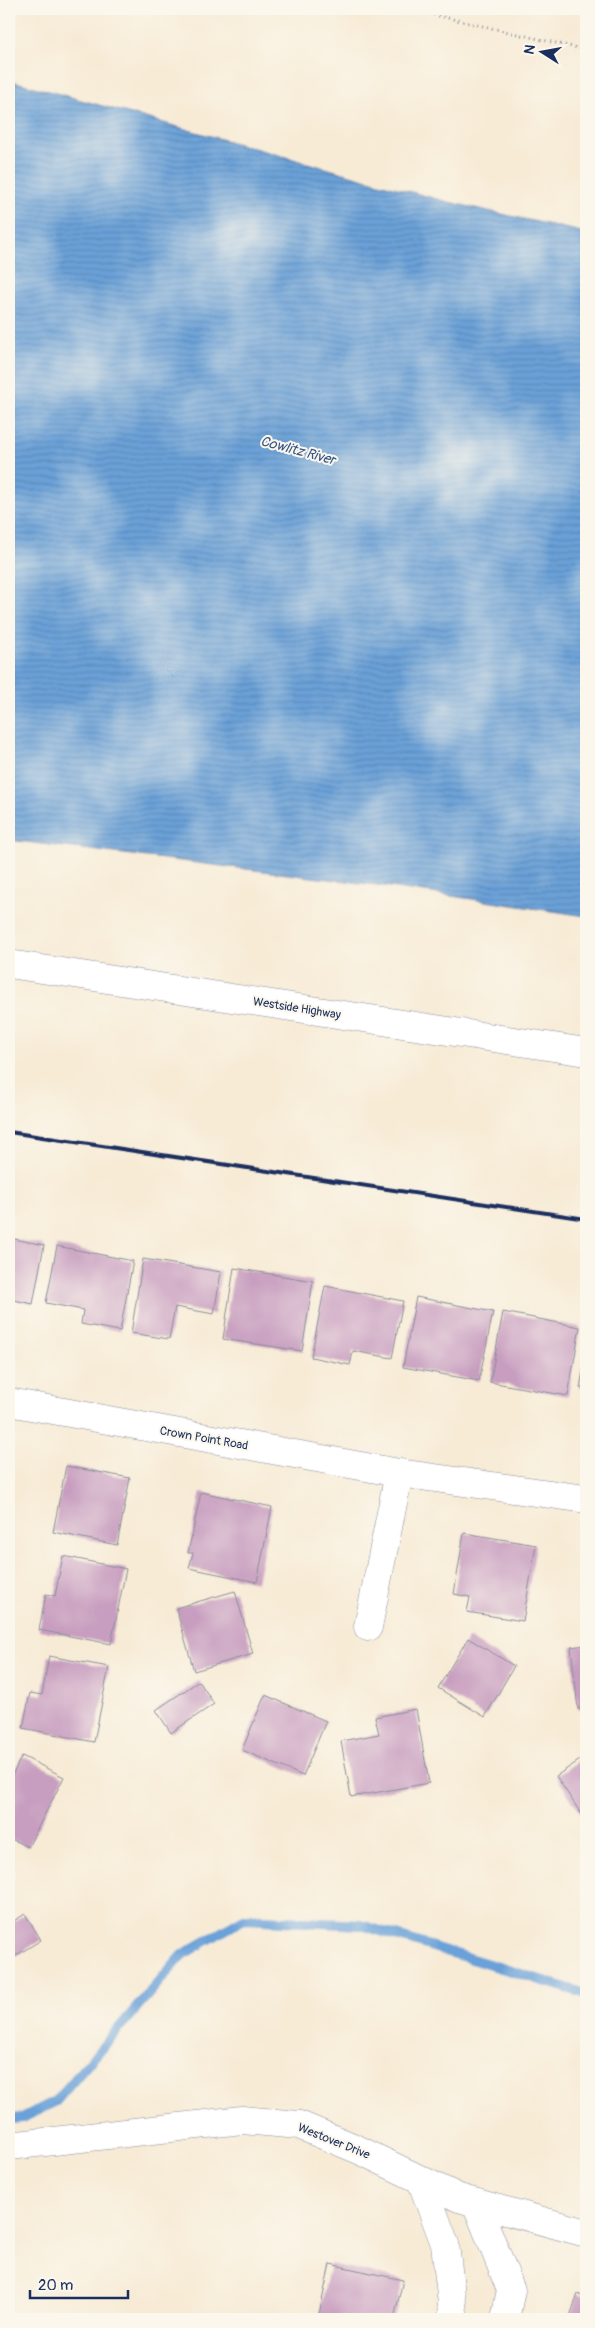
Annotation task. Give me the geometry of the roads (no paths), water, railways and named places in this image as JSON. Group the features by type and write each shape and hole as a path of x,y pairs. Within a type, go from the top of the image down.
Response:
{"street":[{"name":"Westside Highway","path":"9,964 586,1052"},
{"name":"Crown Point Road","path":"9,1402 399,1473 586,1499"},
{"path":"368,1627 399,1473"},
{"name":"Westover Drive","path":"9,2146 242,2120 299,2125 459,2198 586,2233"},
{"path":"421,2180 445,2244 453,2312 452,2319"},
{"path":"476,2203 511,2290 505,2319"}],"water":[{"name":"Cowlitz River","path":"9,80 444,201 586,233 586,916 377,885 9,840"}],"waterway":[{"path":"9,2119 22,2118 56,2101 182,1955 244,1919 361,1925 586,1994"}],"railway":[{"path":"9,1132 586,1219"}]}
